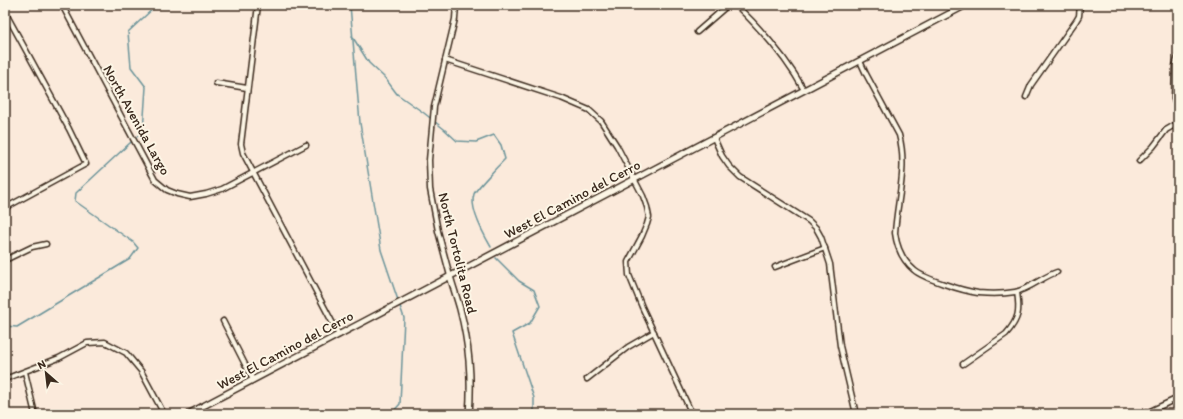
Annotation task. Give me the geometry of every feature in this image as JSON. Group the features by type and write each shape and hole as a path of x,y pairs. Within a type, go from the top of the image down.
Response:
{"street":[{"name":"North Avenida Largo","path":"62,5 155,180 166,190 190,197 222,189 306,145"},
{"path":"258,5 241,144 243,153 339,335"},
{"name":"North Tortolita Road","path":"456,5 455,18 434,107 429,160 430,189 438,230 467,340 471,393 469,414"},
{"path":"697,32 728,5"},
{"path":"736,5 748,16 780,53 804,90"},
{"name":"West El Camino del Cerro","path":"188,414 966,5"},
{"path":"1026,97 1031,85 1079,16 1080,5"},
{"path":"5,12 69,128 86,164 5,208"},
{"path":"1178,56 1174,98 1178,111"},
{"path":"445,60 555,96 589,110 601,121 643,196 649,217 648,224 628,262 629,275 692,414"},
{"path":"860,60 899,135 902,146 903,170 895,233 896,242 901,255 915,271 926,278 978,293 1017,292 1057,272"},
{"path":"216,83 247,88"},
{"path":"1139,161 1153,147 1166,130 1178,123"},
{"path":"714,138 722,156 740,177 809,221 816,228 830,264 840,346 856,414"},
{"path":"5,260 32,247 46,244"},
{"path":"775,267 825,248"},
{"path":"963,364 1006,334 1011,328 1018,316 1019,308 1017,292"},
{"path":"223,321 253,380"},
{"path":"587,380 628,347 654,332"},
{"path":"5,379 59,358 87,343 105,342 126,353 142,371 164,414"},
{"path":"25,372 35,414"},
{"path":"1144,414 1178,398"}],"waterway":[{"path":"5,326 17,327 130,259 138,248 133,242 75,201 76,193 143,131 146,87 131,67 128,32 157,5"},
{"path":"350,5 360,123 381,250 404,318 400,404 391,414"},
{"path":"352,36 369,63 385,78 397,94 424,113 457,141 476,142 494,135 501,145 505,159 476,191 473,200 475,214 491,247"},
{"path":"496,258 519,281 534,290 540,306 530,323 512,333 534,398 534,414"},
{"path":"310,414 328,411 331,414"}]}
